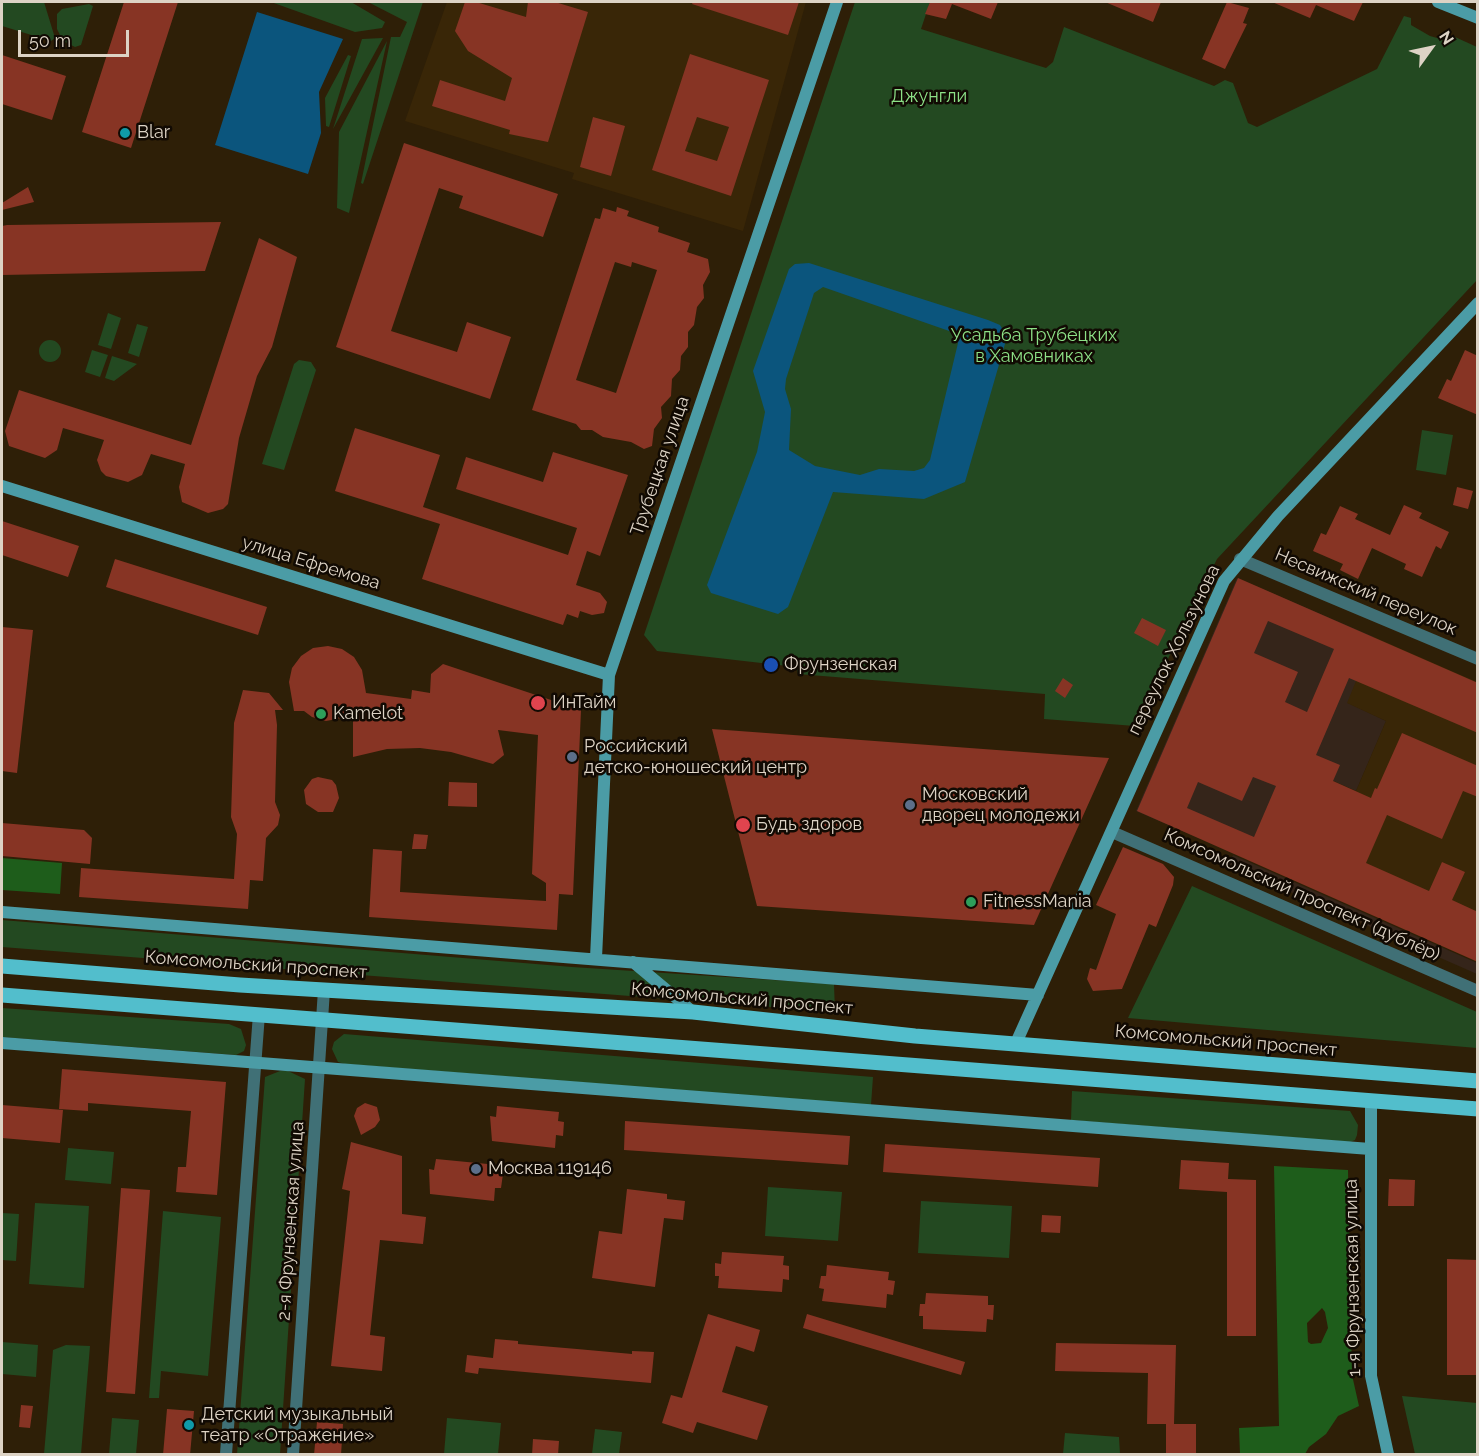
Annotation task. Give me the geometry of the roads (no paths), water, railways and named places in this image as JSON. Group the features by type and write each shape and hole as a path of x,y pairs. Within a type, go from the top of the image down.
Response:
{"main road":[{"name":"Комсомольский проспект","path":"2,966 324,990 693,1012 1016,1043 1478,1081"},
{"path":"2,995 1478,1109"}],"street":[{"name":"Трубецкая улица","path":"596,958 609,675 837,2"},
{"path":"1438,2 1478,18"},
{"name":"переулок Хользунова","path":"1016,1043 1224,581 1240,559 1478,303"},
{"name":"улица Ефремова","path":"2,486 609,675"},
{"name":"Несвижский переулок","path":"1240,559 1478,659"},
{"name":"Комсомольский проспект (дублёр)","path":"1112,832 1478,991"},
{"name":"Комсомольский проспект","path":"2,912 596,958 1038,996"},
{"path":"633,962 693,1012"},
{"name":"2-я Фрунзенская улица","path":"293,1455 324,990"},
{"path":"226,1455 259,1014"},
{"path":"2,1043 1370,1149"},
{"name":"1-я Фрунзенская улица","path":"1371,1100 1371,1376 1388,1455"}],"water":[{"path":"257,12 343,39 319,92 321,133 308,174 215,145"},
{"path":"809,263 988,320 1000,325 1007,337 965,482 924,499 833,492 788,607 778,614 711,593 707,585 757,452 765,412 753,371 789,269 795,264","holes":["823,287 952,332 958,343 930,460 924,468 914,471 879,469 860,475 815,466 789,450 791,409 785,389 786,379 814,293"]}],"place":[{"name":"Blar","path":"125,133"},
{"name":"Фрунзенская","path":"771,665"},
{"name":"ИнТайм","path":"538,703"},
{"name":"Kamelot","path":"321,714"},
{"name":"Российский детско-юношеский центр","path":"572,757"},
{"name":"Московский дворец молодежи","path":"910,805"},
{"name":"Будь здоров","path":"743,825"},
{"name":"FitnessMania","path":"971,902"},
{"name":"Москва 119146","path":"476,1169"},
{"name":"Детский музыкальный театр «Отражение»","path":"189,1425"}],"park label":[{"name":"Джунгли","path":"929,97"},
{"name":"Усадьба Трубецких в Хамовниках","path":"1034,346"}]}
